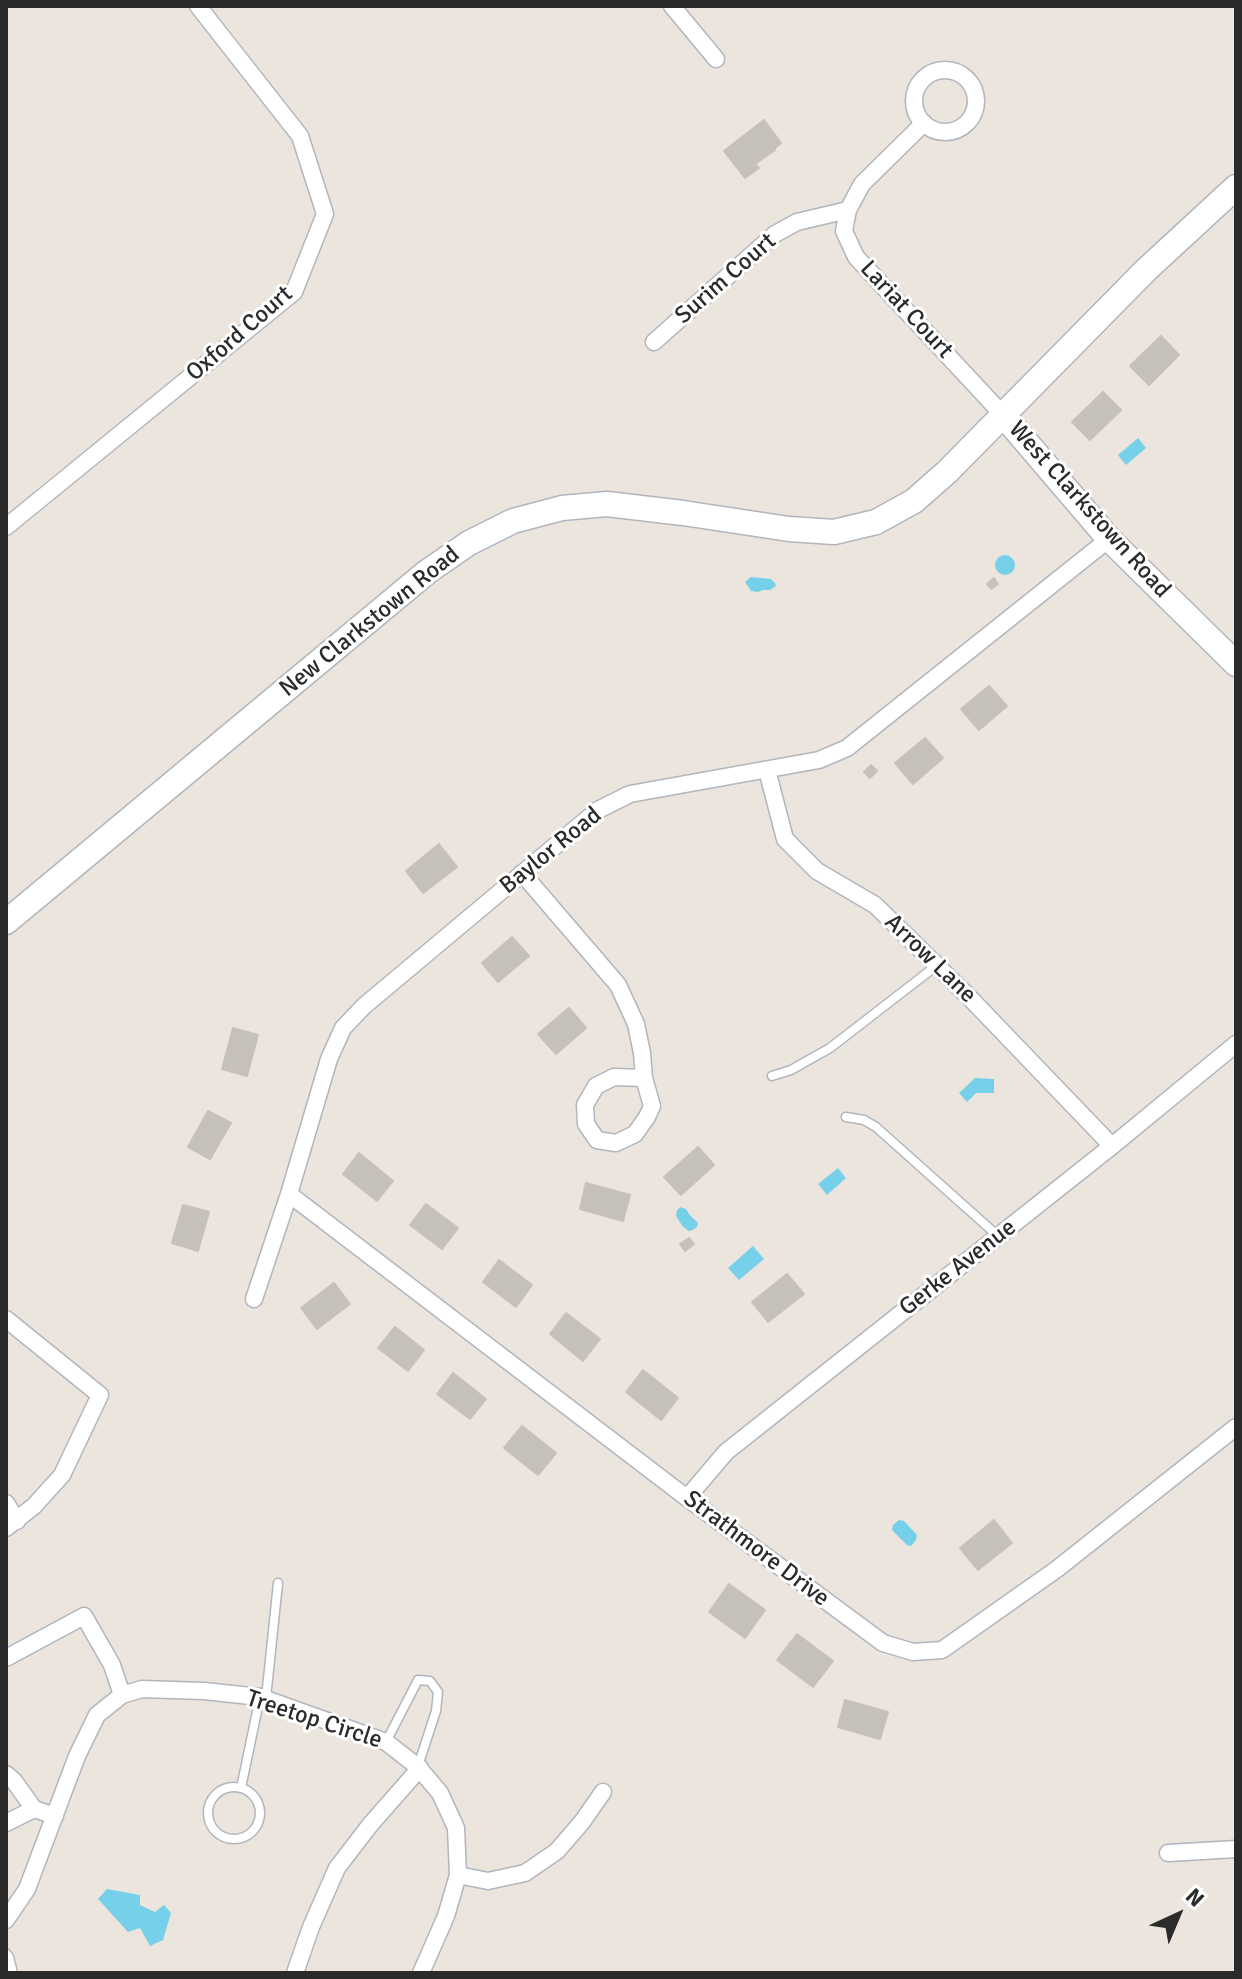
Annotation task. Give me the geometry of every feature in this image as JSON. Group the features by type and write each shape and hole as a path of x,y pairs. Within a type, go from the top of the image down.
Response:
{"street":[{"name":"Oxford Court","path":"6,527 294,292 325,214 300,136 198,6"},
{"path":"672,6 716,59"},
{"path":"848,210 862,184 924,123"},
{"name":"West Clarkstown Road","path":"1235,661 1109,539 1004,416 1146,270 1236,187"},
{"name":"Surim Court","path":"654,342 775,234 797,222 848,210"},
{"name":"Lariat Court","path":"848,210 844,231 856,257 1004,416"},
{"name":"New Clarkstown Road","path":"6,922 427,572 469,543 513,521 562,508 607,504 789,529 834,532 876,522 914,501 1004,416"},
{"name":"Baylor Road","path":"254,1299 329,1059 343,1028 364,1006 598,810 630,794 819,760 847,748 1109,539"},
{"name":"Arrow Lane","path":"767,770 785,839 817,871 875,905 969,997 1112,1146"},
{"path":"522,873 618,985 636,1024 644,1078 652,1106 635,1134 616,1143 597,1140 586,1124 585,1105 596,1086 614,1077 644,1078"},
{"name":"Gerke Avenue","path":"687,1498 726,1452 1236,1044"},
{"name":"Strathmore Drive","path":"289,1194 687,1498 883,1643 913,1652 942,1650 1057,1569 1236,1427"},
{"path":"6,1319 100,1395 62,1475 34,1506 12,1524 6,1503"},
{"path":"6,1658 84,1616 112,1665 122,1695 97,1715 77,1756 27,1889 6,1920"},
{"name":"Treetop Circle","path":"122,1695 142,1689 204,1691 263,1698 386,1742 419,1768 440,1793 456,1828 458,1875 446,1916 421,1973"},
{"path":"295,1973 337,1868 419,1768"},
{"path":"6,1774 34,1809 55,1816"},
{"path":"458,1875 488,1881 525,1873 557,1851 603,1792"},
{"path":"6,1823 34,1809"},
{"path":"1168,1853 1236,1849"}],"lane":[{"path":"772,1076 791,1070 830,1048 936,965"},
{"path":"846,1117 864,1120 876,1127 998,1236"},
{"path":"241,1788 263,1698 278,1583"},
{"path":"386,1742 418,1680 430,1681 438,1692 436,1711 419,1768"},
{"path":"241,1788 255,1798 260,1814 254,1830 247,1836 230,1839 222,1836 211,1824 209,1808 212,1800 224,1789 241,1788"},
{"path":"6,1953 13,1973"}],"water":[{"path":"1138,438 1146,448 1126,465 1118,455"},
{"path":"1005,555 1012,558 1015,565 1012,572 1005,575 998,572 995,565 998,558"},
{"path":"751,577 771,579 776,586 770,590 751,591 745,582"},
{"path":"975,1078 994,1079 994,1093 976,1093 967,1102 959,1093"},
{"path":"838,1168 846,1178 827,1195 818,1184"},
{"path":"680,1207 686,1209 698,1223 693,1230 683,1227 676,1216"},
{"path":"753,1246 764,1259 739,1280 728,1268"},
{"path":"899,1520 904,1521 917,1535 911,1546 892,1530"},
{"path":"107,1889 140,1895 140,1905 155,1912 164,1905 171,1913 163,1940 150,1946 140,1928 128,1932 98,1899"}],"building":[{"path":"764,120 781,143 755,164 759,168 745,178 724,151"},
{"path":"1161,336 1179,355 1149,385 1130,366"},
{"path":"1103,392 1121,410 1090,440 1072,422"},
{"path":"994,578 998,584 991,589 987,584"},
{"path":"989,686 1007,706 979,730 961,709"},
{"path":"925,738 943,758 913,784 895,763"},
{"path":"871,765 877,771 870,778 864,772"},
{"path":"439,844 457,867 423,893 406,871"},
{"path":"512,937 529,956 498,982 482,963"},
{"path":"569,1008 586,1028 556,1054 538,1034"},
{"path":"233,1028 258,1035 247,1076 222,1069"},
{"path":"208,1111 231,1123 210,1159 188,1147"},
{"path":"698,1147 714,1165 681,1195 664,1177"},
{"path":"359,1153 393,1181 377,1201 343,1174"},
{"path":"586,1183 630,1195 623,1221 580,1209"},
{"path":"426,1204 458,1228 442,1249 410,1225"},
{"path":"183,1205 209,1212 198,1251 172,1243"},
{"path":"689,1238 694,1244 685,1251 680,1244"},
{"path":"499,1260 532,1285 516,1307 483,1282"},
{"path":"787,1274 804,1294 768,1322 752,1302"},
{"path":"334,1283 350,1304 317,1329 301,1308"},
{"path":"566,1313 600,1339 583,1361 550,1334"},
{"path":"395,1327 424,1350 408,1371 378,1348"},
{"path":"643,1370 678,1398 661,1420 626,1392"},
{"path":"453,1373 486,1399 470,1419 437,1394"},
{"path":"522,1426 556,1453 538,1475 504,1448"},
{"path":"994,1520 1012,1543 978,1570 960,1548"},
{"path":"729,1584 765,1610 745,1638 709,1612"},
{"path":"797,1634 833,1661 813,1687 777,1660"},
{"path":"845,1700 888,1712 880,1739 838,1727"}]}
